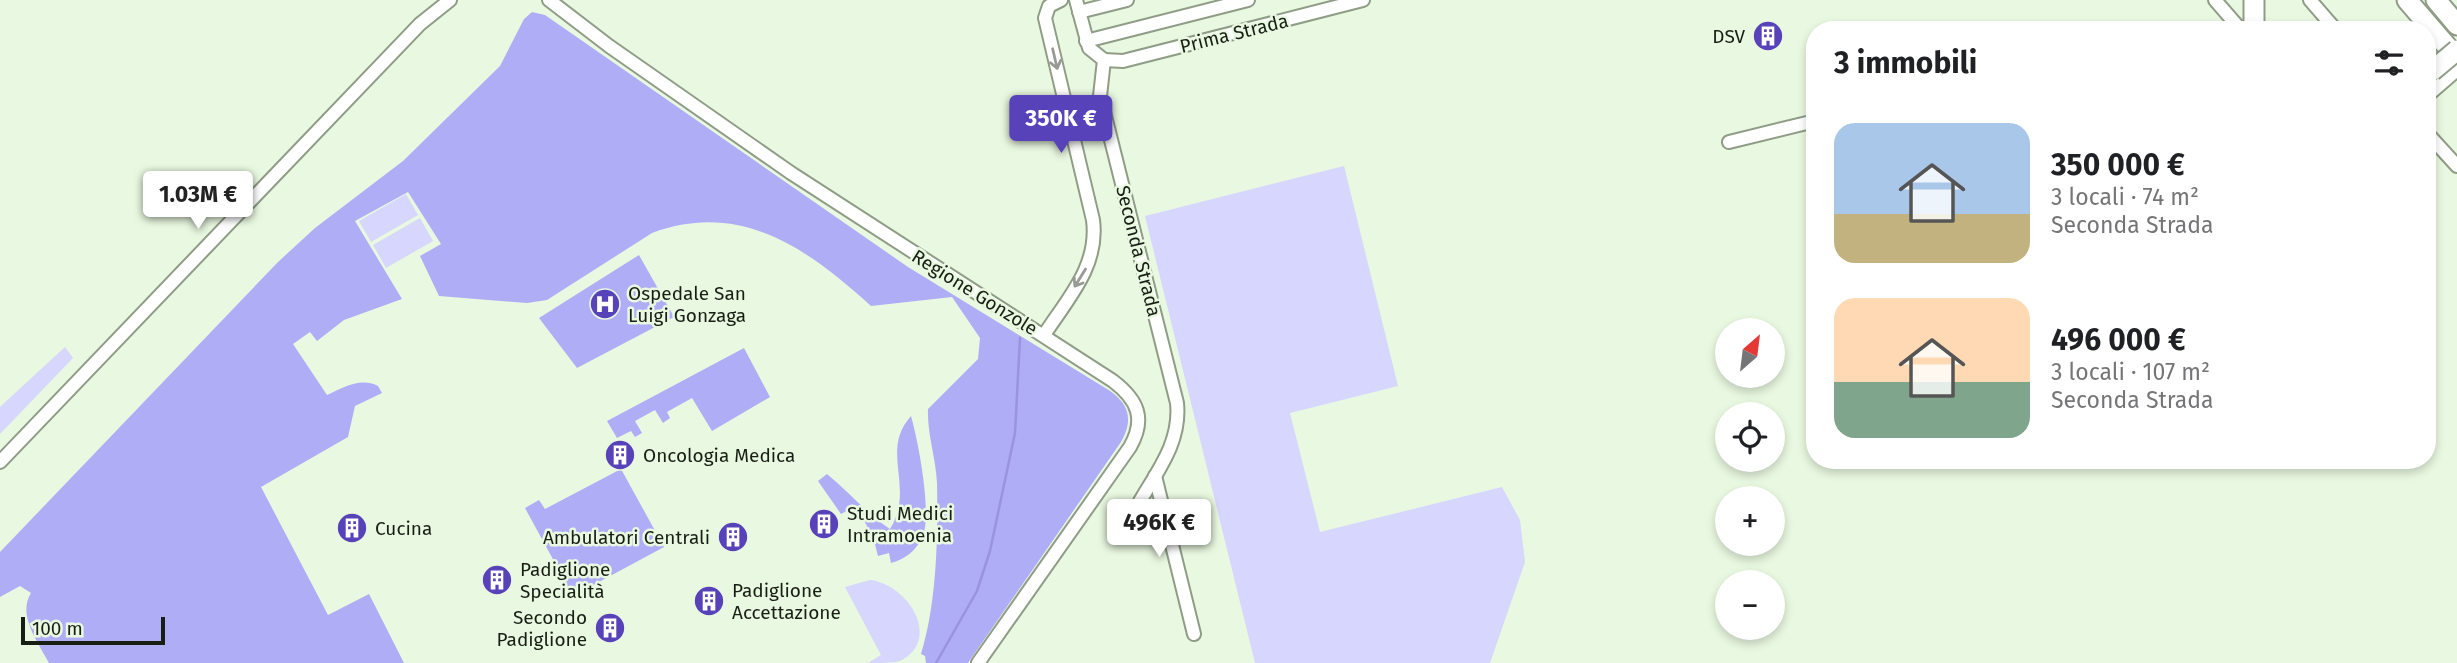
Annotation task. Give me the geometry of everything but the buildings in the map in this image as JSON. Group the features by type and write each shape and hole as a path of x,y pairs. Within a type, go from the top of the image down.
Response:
{"highway":[{"path":"2254,0 2254,21"},
{"path":"2436,0 2457,25"},
{"path":"2407,1 2425,21"},
{"path":"2436,34 2457,58"},
{"path":"2436,75 2457,50"}],"street":[{"path":"420,24 434,0"},
{"path":"0,462 420,24 450,0"},
{"path":"1044,335 1089,264 1095,246 1093,219 1045,18 1049,6 1061,0"},
{"path":"1104,60 1093,54 1086,41 1077,6 1126,0"},
{"name":"Prima Strada","path":"1086,41 1248,0"},
{"name":"Prima Strada","path":"1104,60 1123,61 1363,0"},
{"path":"2216,0 2234,21"},
{"path":"2310,0 2328,21"},
{"name":"Regione Gonzole","path":"554,2 609,46 792,173 1044,335 1133,397 1140,420 1139,428 1121,461 978,663"},
{"name":"Seconda Strada","path":"1104,60 1100,96 1177,403 1177,435 1139,503"},
{"path":"2436,76 2457,70"},
{"path":"1729,142 1806,123"},
{"path":"2436,143 2457,166"},
{"path":"1155,476 1194,634"}],"shaded area":[{"path":"532,12 545,15 908,267 1107,389 1125,406 1128,419 1121,442 968,663 926,663 925,656 921,654 930,613 937,547 937,483 928,409 978,359 980,338 952,297 871,306 823,266 797,249 744,227 715,222 684,224 652,233 547,300 527,303 439,296 420,256 441,244 408,192 355,221 402,299 344,320 317,341 310,332 293,344 327,395 352,384 365,383 378,386 382,393 355,406 348,437 261,487 328,615 369,594 404,663 49,663 28,619 27,601 31,593 20,586 0,597 0,552 278,262 315,228 403,161 500,66 524,19"},
{"path":"1344,166 1398,386 1290,413 1320,532 1502,487 1520,520 1525,562 1490,663 1255,663 1145,216"},
{"path":"406,194 418,215 371,242 359,221"},
{"path":"420,218 433,241 386,268 373,245"},
{"path":"639,255 674,317 577,368 539,318"},
{"path":"65,347 73,358 0,434 0,407"},
{"path":"744,348 770,397 712,431 692,398 667,412 670,418 663,423 655,410 635,421 642,433 635,437 631,431 617,438 607,421"},
{"path":"911,416 923,476 925,525 921,540 914,549 891,563 889,553 878,556 873,537 856,506 841,514 818,481 827,474 890,529 900,499 898,443 902,429"},
{"path":"621,469 664,547 573,596 525,508 539,500 545,509"},
{"path":"870,580 897,592 916,615 920,628 919,641 912,652 900,661 868,663 881,655 845,587"}],"waterway":[{"path":"936,663 977,591 990,551 1015,433 1020,338"}],"place":[{"name":"DSV","path":"1768,36"},
{"name":"Ospedale San Luigi Gonzaga","path":"605,304"},
{"name":"Oncologia Medica","path":"620,455"},
{"name":"Studi Medici Intramoenia","path":"824,524"},
{"name":"Cucina","path":"352,528"},
{"name":"Ambulatori Centrali","path":"733,537"},
{"name":"Padiglione Specialità","path":"497,580"},
{"name":"Padiglione Accettazione","path":"709,601"},
{"name":"Secondo Padiglione","path":"610,628"}]}
